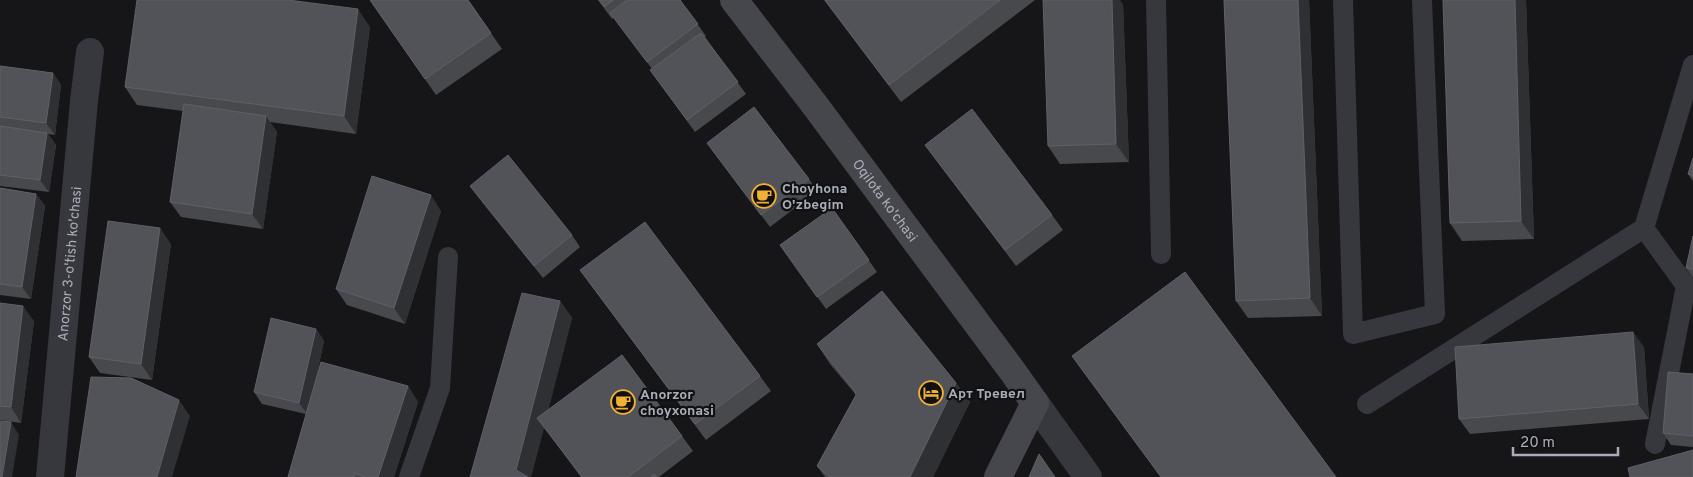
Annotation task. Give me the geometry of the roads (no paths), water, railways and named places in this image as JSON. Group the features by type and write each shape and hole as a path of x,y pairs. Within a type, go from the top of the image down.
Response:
{"street":[{"name":"Oqilota ko'chasi","path":"734,0 820,112 1035,404"},
{"name":"Anorzor 3-o'tish ko'chasi","path":"50,477 90,52"},
{"path":"998,477 1035,404 1088,477"}],"lane":[{"path":"1156,0 1161,254"},
{"path":"1343,0 1353,334 1435,314 1422,0"},
{"path":"1367,404 1644,228 1693,65"},
{"path":"1644,228 1686,286 1655,444"},
{"path":"410,477 440,388 448,257"}],"place":[{"name":"Choyhona O'zbegim","path":"764,196"},
{"name":"Арт Тревел","path":"931,393"},
{"name":"Anorzor choyxonasi","path":"623,402"}]}
